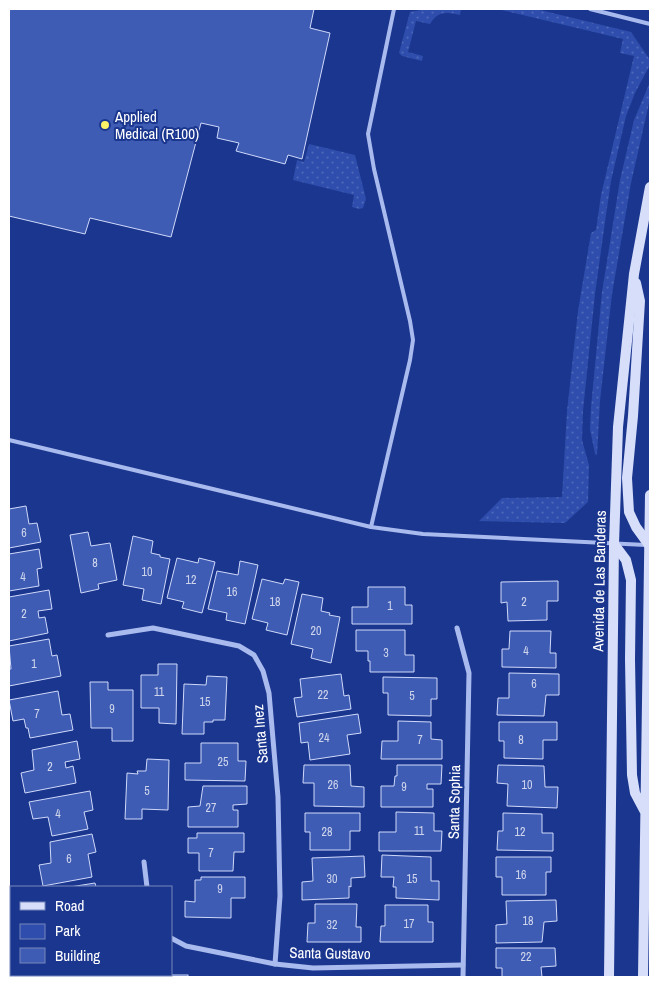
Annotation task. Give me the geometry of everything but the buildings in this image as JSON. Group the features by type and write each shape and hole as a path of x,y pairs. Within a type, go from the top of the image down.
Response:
{"main road":[{"name":"Avenida de Las Banderas","path":"609,977 614,544 618,427 634,274 650,187"},
{"path":"634,274 640,301 627,487 629,512 636,527 650,545"},
{"path":"643,977 648,812 650,495"},
{"path":"614,544 626,560 631,580 632,775 635,793 648,812"}],"street":[{"name":"Santa Inez","path":"108,636 153,628 239,646 254,655 263,671 269,693 278,797 280,896 275,964"},
{"name":"Santa Sophia","path":"457,628 469,673 463,977"},
{"path":"144,862 147,886"},
{"name":"Santa Gustavo","path":"172,939 186,946 275,964 313,968 463,965"}],"lane":[{"path":"371,527 410,360 412,340 410,321 376,179 368,134 394,9"},
{"path":"590,9 650,24"},
{"path":"9,440 371,527 423,534 650,545"}],"green space":[{"path":"426,9 461,9 460,15 451,13 439,15 430,24 416,21 408,52 423,56 422,61 402,56 399,53 410,12"},
{"path":"497,9 536,9 631,32 650,60 650,65 635,93 626,116 611,181 606,215 595,294 583,411 582,440 589,465 588,502 565,523 479,521 502,498 562,497 567,411 578,311 591,233 596,230 601,195 634,56 620,53 623,39"},
{"path":"650,82 650,99 631,183 612,294 600,401 597,455 595,454 590,429 602,292 620,180 634,120"},
{"path":"309,144 355,155 366,199 363,208 352,207 354,195 293,180 297,160 304,162"}],"place":[{"name":"Applied Medical (R100)","path":"105,125"}]}
